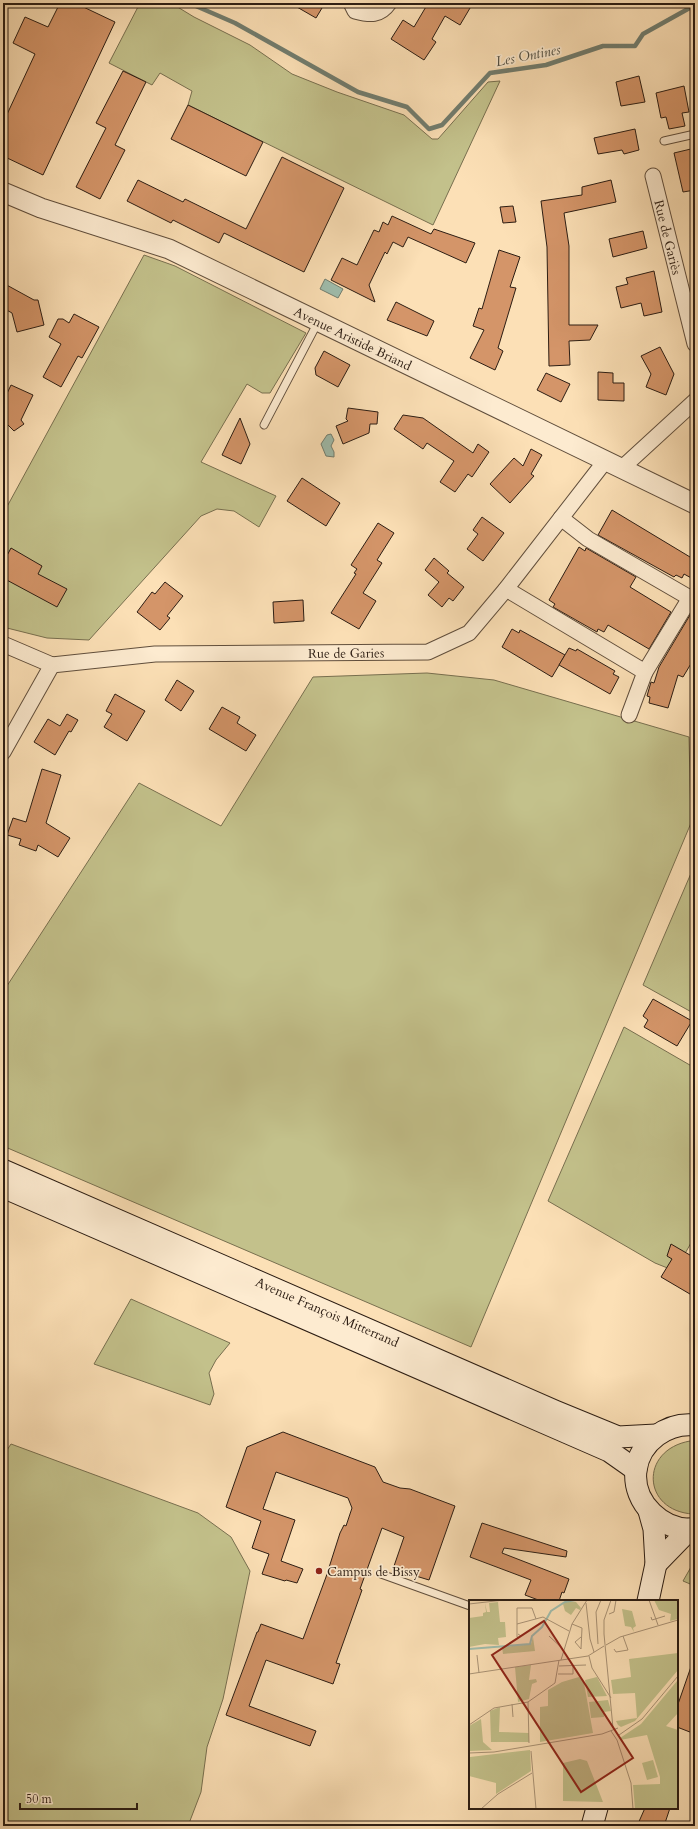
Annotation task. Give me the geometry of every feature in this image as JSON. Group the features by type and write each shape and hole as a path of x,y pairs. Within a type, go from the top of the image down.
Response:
{"main road":[{"name":"Avenue François Mitterrand","path":"3,1170 548,1408 618,1437 656,1435"},
{"name":"Avenue François Mitterrand","path":"3,1187 609,1451 636,1470"},
{"path":"692,1529 670,1525 658,1519 649,1511 642,1500 637,1484 636,1470 646,1446 656,1435 670,1427 685,1424 695,1425"},
{"path":"648,1600 656,1564 654,1528 649,1511"},
{"path":"656,1564 692,1529"},
{"path":"592,1826 597,1809"}],"street":[{"path":"351,3 355,11 366,14 377,14 385,9 390,3"},
{"name":"Rue de Gariès","path":"653,176 695,344"},
{"name":"Avenue Aristide Briand","path":"3,192 41,208 169,250 695,504"},
{"path":"614,464 695,401"},
{"name":"Rue de Garies","path":"3,644 52,665 155,654 428,652 469,633 506,589 561,518 614,464"},
{"path":"561,518 588,539 692,600 645,672 629,716"},
{"path":"506,589 645,672"},
{"path":"3,752 52,665"}],"lane":[{"path":"664,141 695,134"},
{"path":"264,425 318,322"},
{"path":"381,1574 469,1606"}],"shaded area":[{"path":"140,3 171,3 194,17 250,45 292,74 337,92 404,115 432,139 438,139 488,82 500,81 433,225 188,105 192,91 160,73 152,85 109,63"},
{"path":"144,255 175,266 306,333 270,393 262,393 247,384 201,462 276,496 259,527 234,511 217,509 201,516 89,640 47,638 3,627 3,514"},
{"path":"325,279 343,289 338,298 320,289"},
{"path":"331,434 334,440 331,446 334,452 334,457 326,456 321,444 327,435"},
{"path":"427,673 494,680 689,737 691,823 471,1347 3,1146 3,992 139,783 221,826 313,677"},
{"path":"695,864 695,1014 643,985"},
{"path":"624,1027 695,1068 695,1236 675,1271 655,1263 548,1201"},
{"path":"131,1299 230,1343 216,1360 209,1373 214,1394 210,1405 94,1364"},
{"path":"690,1441 695,1441 695,1514 676,1510 664,1503 656,1492 653,1480 655,1467 662,1456 673,1447"},
{"path":"11,1444 198,1513 231,1537 250,1571 223,1699 207,1747 201,1792 188,1826 3,1826 3,1456"},
{"path":"695,1560 695,1586 683,1581"}],"building":[{"path":"60,3 75,3 115,22 43,175 3,156 3,123 35,54 13,43 25,17 48,27"},
{"path":"290,3 325,3 316,18"},
{"path":"424,3 473,3 460,25 445,16 432,39 436,42 424,60 391,39 403,20 414,27 427,5"},
{"path":"123,71 146,82 115,145 125,150 100,199 76,187 106,128 96,123"},
{"path":"639,76 645,102 621,106 616,82"},
{"path":"684,86 689,112 682,113 685,126 669,129 666,117 661,118 656,93"},
{"path":"188,105 263,142 246,176 171,139"},
{"path":"635,129 639,150 624,154 622,150 598,154 594,138"},
{"path":"695,148 695,190 683,192 674,153"},
{"path":"282,157 344,188 304,272 224,233 219,243 173,220 171,223 127,201 138,180 183,202 185,199 246,229"},
{"path":"611,180 616,202 564,213 569,246 569,325 598,325 590,340 569,341 570,365 549,366 547,247 541,201 582,195 582,187"},
{"path":"513,206 516,222 503,223 500,207"},
{"path":"392,216 431,234 434,229 475,243 466,263 408,237 403,247 393,242 387,254 385,252 369,285 375,302 331,280 342,258 357,265 374,230 379,232 383,222 388,225"},
{"path":"643,231 647,248 613,257 609,239"},
{"path":"499,250 520,257 510,287 516,288 498,348 503,351 495,370 470,358 484,330 473,326 479,308 482,309"},
{"path":"654,271 662,312 644,316 641,303 621,308 616,287 628,284 626,278"},
{"path":"3,283 34,300 38,300 44,325 17,332 12,313 3,308"},
{"path":"396,302 434,321 427,336 387,320"},
{"path":"74,314 99,327 82,358 78,356 61,387 43,377 61,344 49,337 58,319 63,319 69,323"},
{"path":"660,347 674,374 666,395 646,387 651,374 641,356"},
{"path":"324,351 350,365 338,387 316,375 315,368"},
{"path":"598,372 613,373 613,383 624,383 624,401 598,400"},
{"path":"546,373 570,384 561,402 537,390"},
{"path":"11,385 33,395 21,420 24,424 14,431 3,420 3,402"},
{"path":"348,408 378,412 377,424 370,424 369,433 343,444 336,426 348,421 346,419"},
{"path":"403,415 423,418 473,453 478,444 489,452 472,477 468,474 455,492 440,482 454,461 427,443 423,449 394,429"},
{"path":"240,418 250,444 241,464 222,455"},
{"path":"531,449 542,455 531,474 534,476 510,503 490,484 514,458 523,466"},
{"path":"302,478 340,503 326,526 287,501"},
{"path":"612,510 695,560 695,580 684,574 682,578 676,575 674,577 598,535"},
{"path":"482,517 504,533 483,561 467,549 478,534 473,530"},
{"path":"378,523 394,533 377,560 382,563 363,593 376,601 359,629 331,613 356,574 354,573 357,569 351,565"},
{"path":"579,547 585,551 586,548 636,577 630,587 671,612 649,649 608,625 604,632 598,629 597,632 553,607 555,604 549,600"},
{"path":"11,548 42,566 38,574 67,589 57,607 3,578 3,563"},
{"path":"434,558 449,571 447,573 464,587 453,601 449,598 442,607 428,595 439,582 425,570"},
{"path":"165,582 183,596 167,616 170,618 160,630 137,612 152,592 155,594"},
{"path":"303,600 304,621 274,623 273,602"},
{"path":"693,610 695,610 695,657 683,677 678,675 668,708 649,703 650,697 647,696 651,682 654,683 659,667"},
{"path":"512,629 519,633 520,630 565,655 552,677 502,647"},
{"path":"569,648 576,651 577,649 615,671 613,674 619,677 610,694 559,665"},
{"path":"177,680 194,691 181,711 165,700"},
{"path":"115,694 145,711 127,741 104,727 112,714 106,711"},
{"path":"222,707 240,717 237,723 256,735 246,751 209,729"},
{"path":"67,714 78,720 71,732 69,731 55,755 34,742 48,719 60,726"},
{"path":"42,769 61,775 46,823 70,838 58,857 38,845 36,851 19,845 21,839 7,835 13,818 26,822"},
{"path":"653,999 692,1021 677,1046 644,1027 648,1020 643,1016"},
{"path":"671,1244 695,1258 695,1297 661,1277 672,1259 667,1256"},
{"path":"283,1432 375,1467 383,1482 400,1488 410,1489 455,1506 429,1580 393,1569 404,1537 382,1528 336,1663 340,1664 333,1684 266,1660 249,1706 316,1731 310,1746 226,1715 261,1624 303,1639 326,1577 340,1533 344,1525 346,1526 352,1508 348,1498 276,1472 263,1509 295,1520 281,1561 303,1569 297,1583 262,1574 269,1554 252,1548 261,1521 226,1507 247,1447"},
{"path":"482,1523 567,1551 566,1557 504,1548 502,1553 569,1579 564,1593 562,1592 559,1600 538,1600 525,1595 531,1580 470,1557"},
{"path":"693,1661 695,1661 695,1734 678,1727 678,1704"},
{"path":"645,1809 670,1809 664,1826 637,1826"}],"waterway":[{"name":"Les Ontines","path":"189,3 235,23 358,92 407,107 429,129 442,125 490,73 546,65 603,46 635,46 643,34 695,5"}],"place":[{"name":"Campus de Bissy","path":"319,1571"}]}
